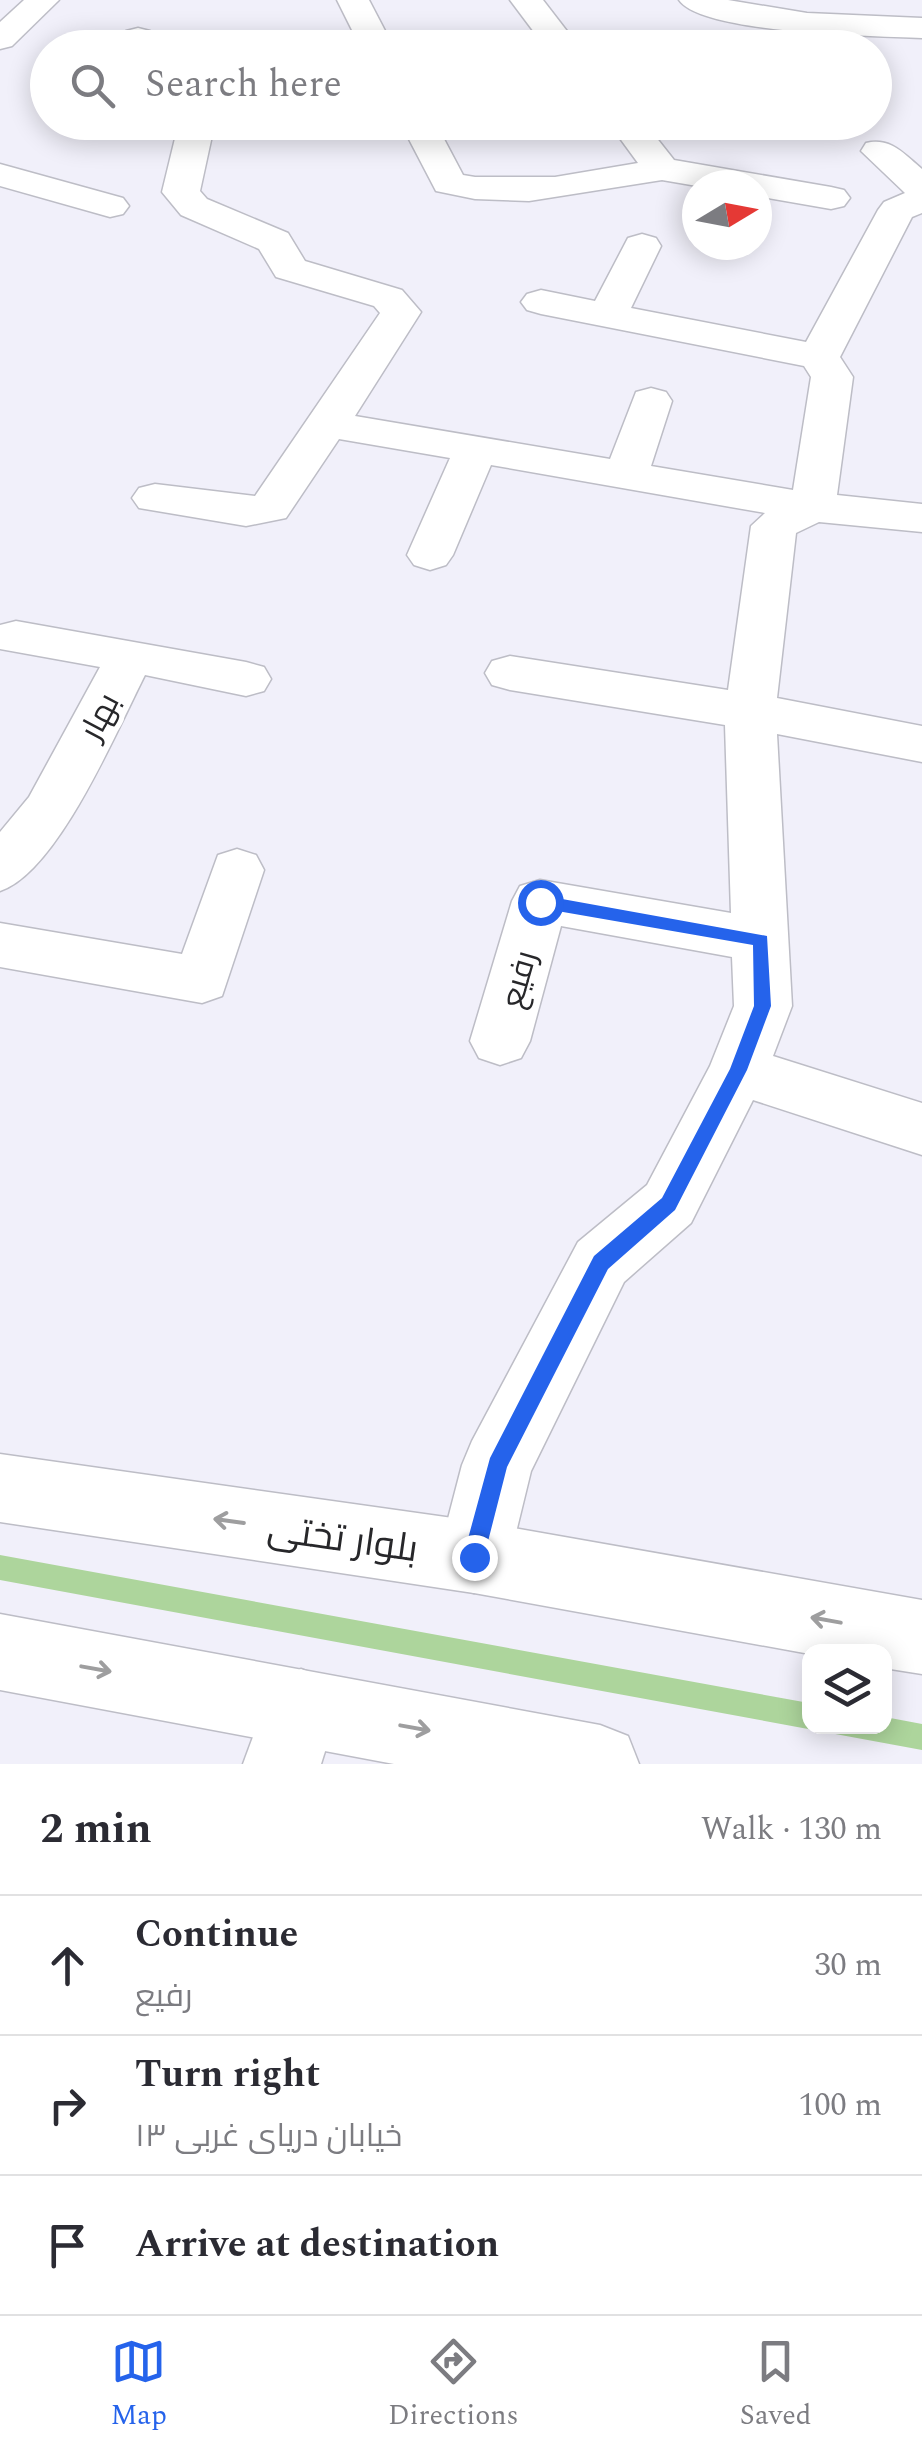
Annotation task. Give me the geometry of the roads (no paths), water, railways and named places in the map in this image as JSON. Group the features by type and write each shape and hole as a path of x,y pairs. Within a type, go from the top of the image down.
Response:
{"street":[{"path":"0,39 43,0"},
{"path":"353,0 369,30"},
{"path":"526,0 550,30"},
{"path":"694,0 736,16 775,22 922,28"},
{"path":"155,498 246,512 270,508 400,312 388,298 290,269 274,240 194,207 180,192 193,140"},
{"path":"426,140 449,183 484,192 573,185 662,169 682,172"},
{"path":"639,140 662,169"},
{"path":"879,151 922,188"},
{"path":"0,175 110,206"},
{"path":"772,188 831,198"},
{"path":"819,357 896,210 922,199"},
{"path":"608,316 642,246"},
{"path":"541,302 819,357 832,377 813,507"},
{"path":"626,475 651,401"},
{"path":"328,424 813,507 922,518"},
{"path":"430,555 476,449"},
{"path":"474,1557 497,1465 601,1262 669,1204 738,1070 763,1006 750,711 774,526 813,507"},
{"name":"بهار","path":"0,870 49,810 130,656 16,638"},
{"path":"130,656 246,679"},
{"path":"510,673 750,711 922,744"},
{"path":"0,946 202,980 237,870"},
{"name":"رفیع","path":"500,1042 540,902 761,940"},
{"path":"738,1070 922,1129"},
{"name":"بلوار تختی","path":"0,1488 474,1557 922,1637"},
{"path":"0,1652 291,1736 600,1764"}]}
